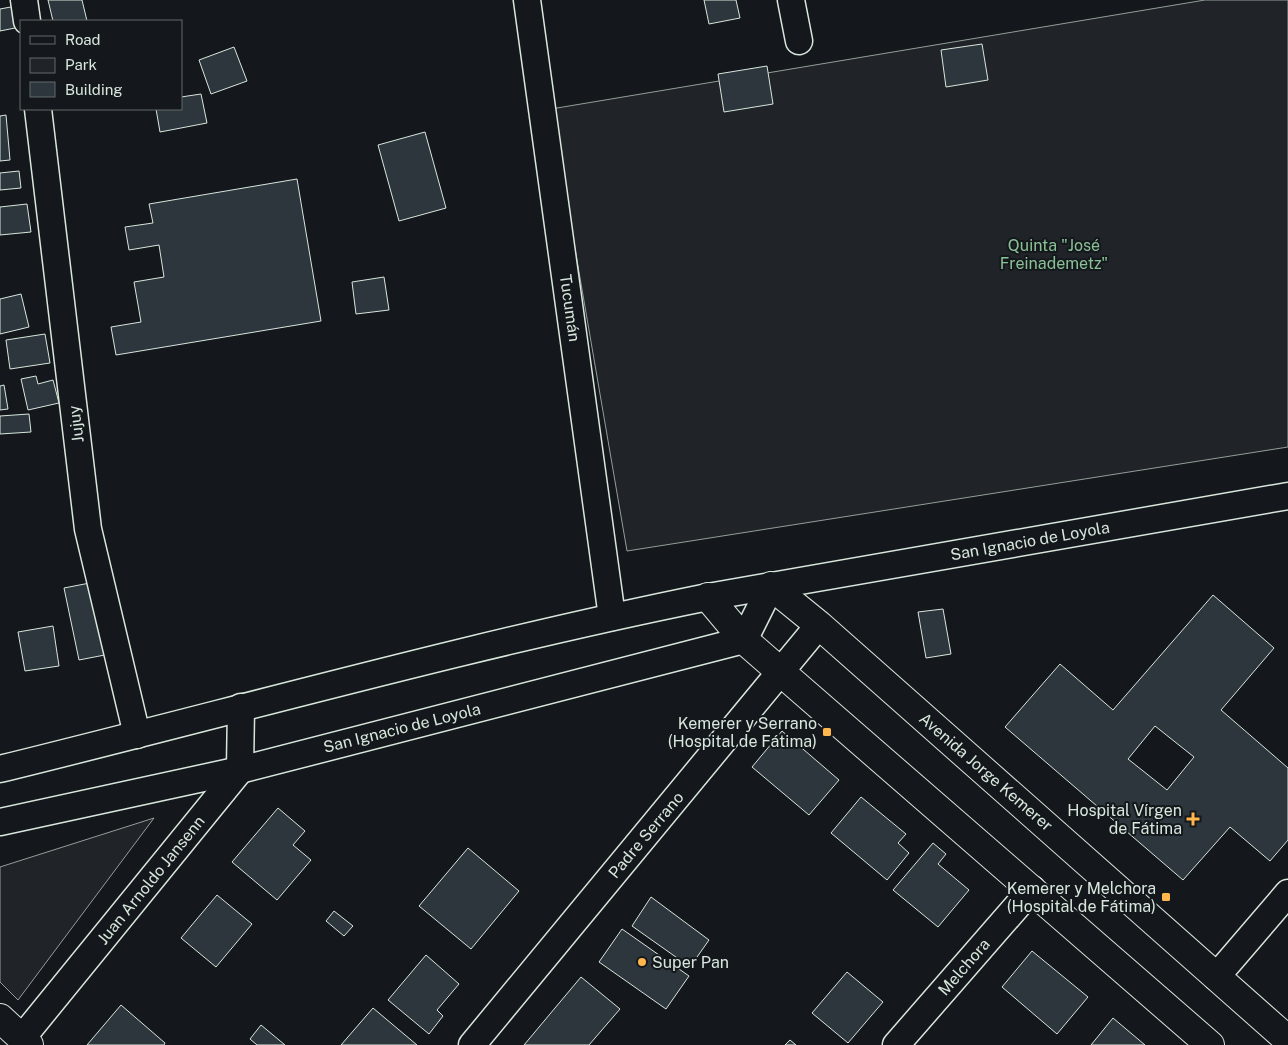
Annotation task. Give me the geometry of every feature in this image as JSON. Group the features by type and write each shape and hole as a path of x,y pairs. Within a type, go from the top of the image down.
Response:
{"main road":[{"name":"Avenida Jorge Kemerer","path":"771,586 819,625 1288,1040"},
{"path":"708,597 744,640 1210,1045"},
{"path":"0,1018 25,1042"}],"street":[{"path":"24,0 27,20"},
{"name":"Tucumán","path":"527,0 612,617"},
{"path":"791,0 798,41"},
{"name":"Jujuy","path":"38,110 88,529 137,735"},
{"name":"San Ignacio de Loyola","path":"0,769 137,735 241,706 612,617 708,597 1288,496"},
{"path":"744,640 771,586"},
{"name":"Padre Serrano","path":"472,1045 819,625"},
{"name":"San Ignacio de Loyola","path":"0,822 240,770 744,640"},
{"path":"240,770 241,706"},
{"name":"Juan Arnoldo Jansenn","path":"25,1042 240,770"},
{"name":"Melchora","path":"896,1045 1032,889"},
{"path":"1216,977 1288,893"}],"green space":[{"name":"Quinta \"José Freinademetz\"","path":"1205,0 1288,0 1288,447 627,551 551,109"},
{"path":"154,818 18,1000 0,982 0,867"}],"building":[{"path":"48,0 82,0 87,20 53,20"},
{"path":"704,0 736,0 740,18 709,24"},
{"path":"16,6 20,27 0,31 0,9"},
{"path":"982,44 988,80 946,87 941,50"},
{"path":"234,47 247,81 211,94 199,60"},
{"path":"767,66 773,104 724,112 718,74"},
{"path":"201,94 207,123 160,132 156,110 182,110 182,97"},
{"path":"6,115 10,160 0,161 0,116"},
{"path":"425,132 446,208 399,221 378,145"},
{"path":"19,171 21,188 0,190 0,173"},
{"path":"297,179 321,321 116,355 111,327 141,322 134,282 164,277 159,245 129,250 125,227 153,223 149,204"},
{"path":"27,204 31,232 0,235 0,207"},
{"path":"384,277 389,310 356,314 352,282"},
{"path":"21,294 29,327 0,334 0,299"},
{"path":"45,334 50,363 10,369 6,340"},
{"path":"36,376 38,384 53,380 59,403 28,410 21,379"},
{"path":"4,385 8,409 0,410 0,386"},
{"path":"29,414 31,432 0,434 0,416"},
{"path":"100,581 115,653 79,660 64,588"},
{"path":"1213,595 1274,648 1221,710 1288,768 1288,840 1270,861 1230,827 1183,880 1005,727 1060,664 1113,710","holes":["1155,726 1194,757 1167,790 1128,759"]},
{"path":"943,609 951,654 926,658 918,612"},
{"path":"53,626 59,666 25,671 18,632"},
{"path":"782,731 839,780 809,815 752,767"},
{"path":"861,797 906,834 898,843 909,853 887,880 831,833"},
{"path":"278,808 305,831 293,845 311,860 277,900 232,862"},
{"path":"933,843 946,854 938,864 969,890 938,927 893,890"},
{"path":"468,848 519,891 471,949 419,906"},
{"path":"217,895 252,924 216,967 181,938"},
{"path":"651,897 709,940 690,967 632,926"},
{"path":"334,911 353,926 344,936 326,921"},
{"path":"622,929 689,976 666,1009 599,962"},
{"path":"1032,951 1088,997 1057,1034 1002,987"},
{"path":"426,955 459,984 437,1010 443,1016 429,1034 388,1000"},
{"path":"847,972 883,1002 848,1043 812,1013"},
{"path":"581,977 620,1009 589,1045 524,1045"},
{"path":"121,1005 165,1043 164,1045 87,1045"},
{"path":"373,1008 417,1045 341,1045"},
{"path":"1113,1018 1145,1045 1091,1045"},
{"path":"261,1025 285,1045 257,1045 250,1039"},
{"path":"790,1040 796,1045 785,1045"}],"place":[{"name":"Kemerer y Serrano (Hospital de Fátima)","path":"827,732"},
{"name":"Hospital Vírgen de Fátima","path":"1193,819"},
{"name":"Kemerer y Melchora (Hospital de Fátima)","path":"1166,897"},
{"name":"Super Pan","path":"642,962"}]}
